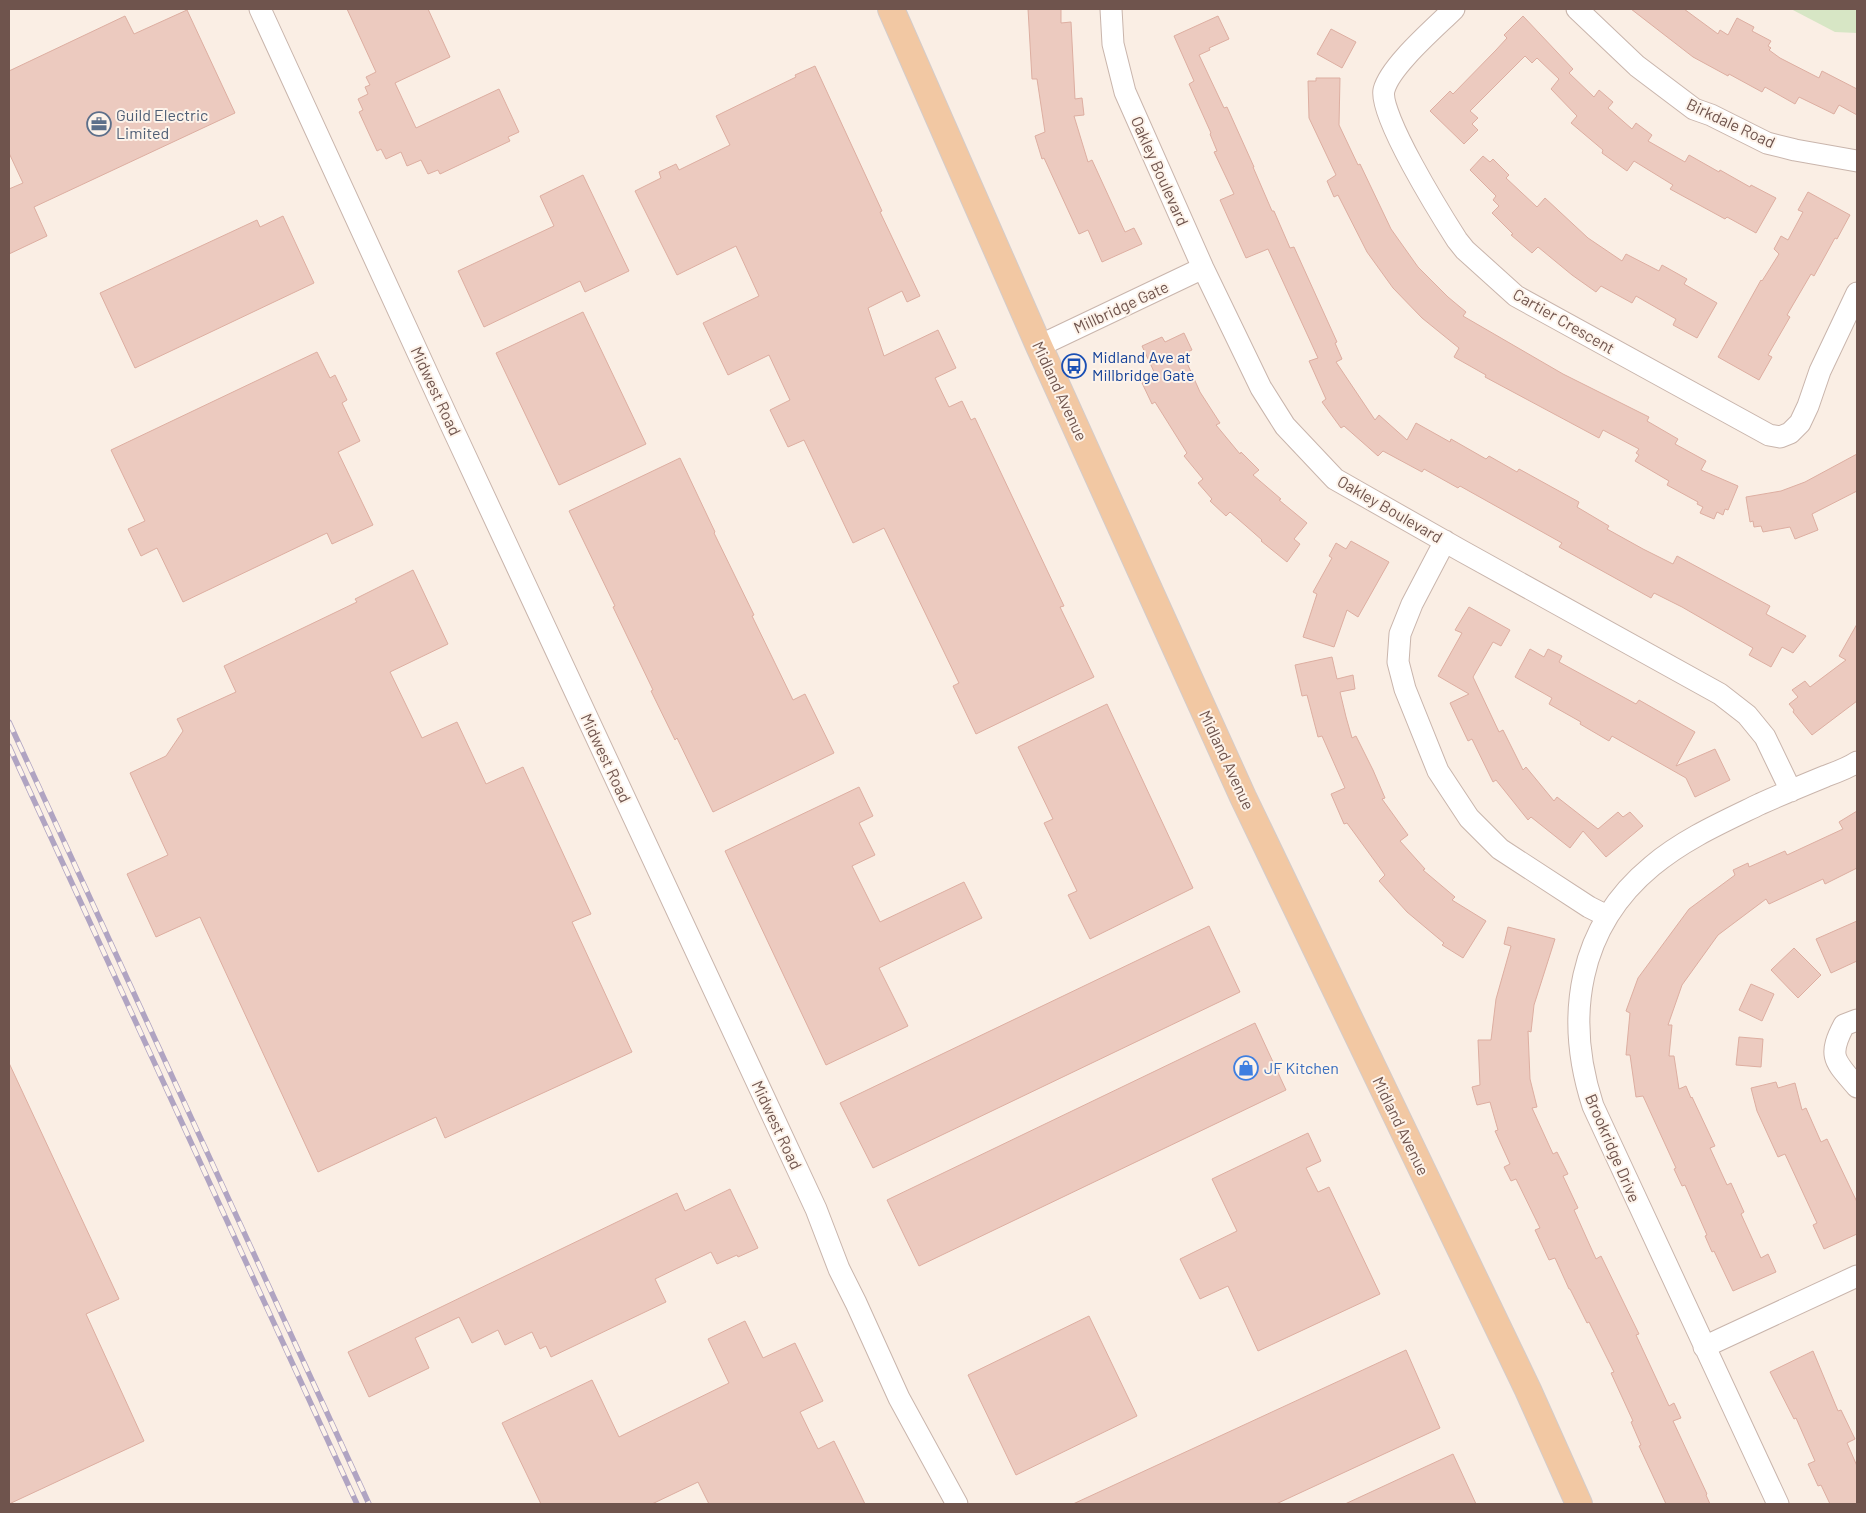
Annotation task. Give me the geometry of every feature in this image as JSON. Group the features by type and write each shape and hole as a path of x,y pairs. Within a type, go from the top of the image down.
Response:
{"main road":[{"name":"Midland Avenue","path":"891,9 1039,346 1243,797 1528,1390 1579,1504"}],"street":[{"name":"Midwest Road","path":"260,9 451,425 816,1209 839,1269 898,1398 957,1504"},
{"name":"Oakley Boulevard","path":"1111,9 1113,44 1125,92 1204,268 1261,388 1285,426 1335,479 1720,694 1747,715 1766,737 1791,791"},
{"name":"Cartier Crescent","path":"1454,9 1402,61 1384,89 1383,101 1398,138 1457,240 1465,250 1516,296 1724,412 1769,435 1780,437 1790,433 1800,423 1820,371 1857,294"},
{"name":"Birkdale Road","path":"1578,9 1637,66 1694,109 1711,115 1767,143 1857,161"},
{"name":"Millbridge Gate","path":"1039,346 1204,268"},
{"path":"1445,541 1412,604 1400,634 1398,662 1405,689 1438,771 1469,818 1500,849 1589,907 1607,916"},
{"name":"Brookridge Drive","path":"1778,1504 1608,1142 1593,1106 1585,1083 1579,1045 1579,999 1588,961 1607,916 1616,902 1640,876 1680,845 1791,791 1857,762"},
{"path":"1857,1020 1844,1025 1834,1050 1835,1058 1857,1087"},
{"path":"1704,1347 1857,1276"}],"green space":[{"path":"1791,9 1857,9 1857,33 1835,32"}],"building":[{"path":"347,9 428,9 450,57 395,83 416,128 499,89 519,132 508,137 510,141 440,174 438,170 428,174 421,160 407,166 401,152 386,159 381,149 377,151 359,112 363,110 358,99 368,94 365,87 370,85 366,77 376,72"},
{"path":"1028,9 1061,9 1061,23 1071,22 1075,99 1082,98 1084,115 1074,116 1088,162 1092,160 1125,232 1134,228 1142,244 1102,262 1088,230 1079,234 1044,158 1042,159 1035,136 1045,132 1037,79 1032,79"},
{"path":"1631,9 1684,9 1718,34 1720,30 1728,35 1737,18 1754,27 1752,31 1771,41 1768,46 1771,48 1769,50 1780,58 1819,78 1822,71 1857,89 1857,115 1839,105 1834,114 1799,97 1795,104 1765,87 1762,92 1693,57"},
{"path":"187,10 235,113 34,207 47,236 9,254 9,189 23,183 9,153 9,71 125,16 134,34"},
{"path":"1218,16 1229,39 1199,55 1224,108 1227,107 1272,211 1274,211 1290,248 1294,247 1337,342 1335,343 1342,359 1336,362 1375,420 1379,415 1407,440 1416,423 1450,442 1451,439 1486,459 1489,456 1517,472 1519,469 1579,502 1577,507 1609,526 1607,529 1643,549 1673,564 1677,556 1770,606 1766,614 1806,636 1793,653 1782,647 1771,667 1749,655 1753,648 1682,607 1654,593 1651,598 1559,547 1562,543 1460,486 1458,488 1424,469 1422,472 1383,451 1378,456 1344,426 1341,428 1322,402 1326,399 1309,361 1318,358 1268,249 1246,258 1220,200 1234,194 1214,152 1217,151 1211,133 1189,84 1194,81 1174,36"},
{"path":"1523,16 1573,69 1569,73 1594,97 1599,90 1613,102 1608,108 1632,129 1636,123 1652,135 1648,141 1685,162 1689,155 1719,172 1720,170 1750,187 1751,185 1776,198 1756,233 1727,217 1725,219 1670,189 1673,185 1634,161 1627,171 1602,153 1603,150 1571,123 1577,116 1551,89 1559,79 1537,58 1532,63 1525,56 1470,111 1478,118 1472,124 1478,130 1464,144 1430,111 1450,91 1453,94 1507,38 1504,35"},
{"path":"1331,29 1356,42 1342,68 1317,54"},
{"path":"815,66 882,211 880,212 920,296 907,302 902,291 868,308 884,356 938,330 956,368 935,378 949,407 962,401 971,420 975,418 1064,606 1060,607 1094,677 976,734 953,686 959,683 884,528 853,543 804,440 788,447 770,410 790,400 769,355 728,375 703,323 759,296 736,246 677,275 635,191 661,178 659,172 676,164 679,170 730,145 716,116"},
{"path":"1316,78 1340,78 1339,125 1391,229 1418,267 1466,312 1463,316 1563,374 1649,417 1647,421 1678,439 1675,444 1706,461 1701,470 1738,486 1728,510 1725,509 1723,515 1717,512 1714,519 1700,513 1703,507 1697,504 1698,502 1667,485 1669,481 1635,461 1639,455 1636,453 1639,449 1603,430 1599,438 1485,377 1486,375 1454,357 1459,348 1422,318 1393,288 1367,252 1338,195 1334,197 1327,181 1336,175 1309,118 1308,81 1316,81"},
{"path":"1483,156 1490,162 1493,159 1509,175 1506,178 1537,207 1545,198 1588,238 1622,261 1626,254 1659,271 1662,265 1687,279 1684,284 1717,303 1697,338 1673,325 1676,319 1636,296 1632,303 1601,286 1596,292 1538,247 1532,253 1511,235 1513,234 1492,213 1499,206 1493,200 1496,196 1470,170"},
{"path":"583,175 629,271 585,292 580,281 484,327 458,271 554,226 540,196"},
{"path":"1808,192 1850,215 1814,276 1811,274 1787,315 1790,317 1768,355 1772,357 1759,380 1718,357 1761,280 1779,254 1774,249 1781,236 1788,240 1803,212 1798,210"},
{"path":"283,216 314,283 135,368 100,293 257,220 260,227"},
{"path":"583,312 646,444 559,485 496,353"},
{"path":"1184,333 1192,350 1183,354 1200,392 1220,423 1216,425 1240,454 1241,452 1259,470 1253,475 1307,523 1294,539 1300,544 1287,562 1230,512 1226,516 1210,501 1212,499 1198,483 1203,479 1184,456 1187,453 1155,402 1152,404 1142,383 1156,376 1142,346 1162,337 1165,342"},
{"path":"317,352 330,378 335,375 347,400 342,403 360,441 338,452 373,525 332,544 327,533 183,602 157,548 141,556 128,529 145,521 111,450"},
{"path":"1857,454 1857,491 1812,514 1818,530 1795,539 1790,527 1763,532 1761,526 1754,527 1753,521 1750,522 1746,497 1781,491 1805,482"},
{"path":"680,458 754,615 752,616 793,700 805,694 834,753 713,812 677,738 675,740 651,691 653,690 613,607 615,606 569,511"},
{"path":"1351,541 1389,562 1358,617 1347,610 1334,647 1303,637 1317,594 1313,592 1332,558 1329,556 1336,543 1346,549"},
{"path":"413,570 448,644 390,672 422,738 457,722 486,784 523,767 591,914 572,922 632,1052 445,1138 436,1117 318,1172 200,917 156,937 127,874 168,855 130,773 166,756 183,731 177,719 236,692 224,666 357,602 355,599"},
{"path":"1469,607 1510,630 1501,646 1493,642 1473,677 1499,732 1503,730 1523,770 1526,767 1554,801 1557,797 1598,829 1618,812 1623,817 1630,812 1643,826 1606,857 1583,831 1570,848 1531,817 1528,820 1496,780 1493,782 1472,739 1468,741 1450,703 1469,694 1438,676 1462,633 1455,630"},
{"path":"1857,624 1857,701 1812,735 1793,712 1794,710 1789,704 1798,697 1792,690 1805,681 1810,687 1846,660 1839,656"},
{"path":"1530,649 1544,657 1548,649 1562,656 1559,662 1636,704 1639,700 1695,732 1676,766 1715,749 1730,780 1695,797 1686,778 1612,736 1609,741 1549,704 1552,698 1515,677"},
{"path":"1332,657 1337,679 1353,675 1355,689 1340,692 1346,717 1352,738 1356,736 1373,770 1385,798 1382,799 1408,835 1400,841 1425,869 1423,870 1455,897 1452,900 1486,921 1463,958 1442,945 1444,943 1407,912 1379,881 1385,875 1347,823 1344,824 1331,794 1345,788 1322,736 1318,737 1307,695 1302,696 1295,665"},
{"path":"1107,704 1193,888 1090,939 1068,895 1077,891 1044,823 1053,819 1018,747"},
{"path":"859,787 873,816 859,823 875,855 852,866 880,922 964,882 982,918 879,968 908,1026 826,1065 725,851"},
{"path":"1857,811 1857,868 1825,884 1823,879 1769,904 1766,899 1718,935 1682,985 1668,1025 1672,1025 1669,1056 1674,1056 1679,1089 1686,1086 1692,1097 1715,1146 1710,1148 1727,1185 1731,1183 1744,1212 1741,1214 1761,1258 1768,1254 1776,1272 1733,1291 1714,1251 1712,1252 1705,1236 1707,1235 1685,1185 1682,1186 1674,1169 1676,1168 1643,1096 1636,1097 1630,1055 1626,1055 1630,1013 1626,1011 1638,978 1689,909 1735,875 1733,870 1748,863 1749,867 1785,851 1787,855 1843,829 1839,822"},
{"path":"1857,921 1857,961 1831,973 1816,939"},
{"path":"1209,926 1240,992 873,1168 840,1103"},
{"path":"1508,927 1555,939 1534,1005 1531,1032 1528,1031 1530,1079 1537,1107 1532,1108 1553,1154 1557,1152 1568,1174 1563,1176 1578,1208 1574,1210 1596,1259 1601,1256 1639,1334 1636,1335 1669,1406 1674,1403 1681,1418 1673,1421 1710,1504 1666,1504 1639,1446 1641,1445 1631,1422 1633,1421 1611,1373 1614,1372 1589,1322 1587,1323 1569,1289 1555,1258 1549,1260 1535,1230 1540,1228 1516,1179 1511,1181 1504,1167 1510,1164 1495,1131 1498,1130 1490,1102 1477,1105 1472,1087 1480,1085 1478,1040 1491,1040 1496,999 1511,946 1504,944"},
{"path":"1794,948 1821,975 1798,998 1771,970"},
{"path":"1751,984 1774,994 1762,1021 1739,1010"},
{"path":"1255,1023 1286,1090 919,1266 887,1200"},
{"path":"1739,1037 1763,1039 1761,1067 1736,1065"},
{"path":"9,1063 119,1299 86,1314 144,1441 9,1504"},
{"path":"1776,1082 1778,1088 1795,1083 1802,1110 1806,1108 1821,1142 1827,1139 1857,1202 1857,1234 1824,1249 1813,1225 1817,1223 1785,1154 1778,1157 1757,1111 1751,1088"},
{"path":"1308,1133 1321,1161 1306,1168 1318,1192 1329,1187 1380,1294 1258,1351 1228,1286 1200,1299 1180,1259 1237,1231 1212,1179"},
{"path":"730,1189 758,1248 717,1264 711,1252 655,1279 666,1302 551,1357 546,1346 540,1349 532,1332 505,1345 498,1330 472,1343 459,1317 415,1338 429,1368 369,1397 348,1352 677,1193 685,1211"},
{"path":"1089,1316 1137,1416 1016,1475 968,1375"},
{"path":"745,1321 763,1358 795,1343 823,1401 800,1412 818,1449 834,1441 865,1504 709,1504 698,1482 652,1504 541,1504 502,1423 592,1380 619,1437 729,1383 708,1339"},
{"path":"1406,1350 1440,1428 1276,1504 1073,1504"},
{"path":"1813,1351 1838,1411 1841,1410 1855,1439 1847,1443 1857,1466 1857,1504 1830,1504 1821,1485 1818,1486 1808,1464 1815,1461 1796,1418 1794,1419 1770,1372"},
{"path":"1453,1454 1476,1504 1345,1504"}],"railway":[{"path":"9,722 369,1504"},
{"path":"9,746 357,1504"}],"place":[{"name":"Guild Electric Limited","path":"99,124"},
{"name":"Midland Ave at Millbridge Gate","path":"1074,366"},
{"name":"JF Kitchen","path":"1246,1068"}]}
